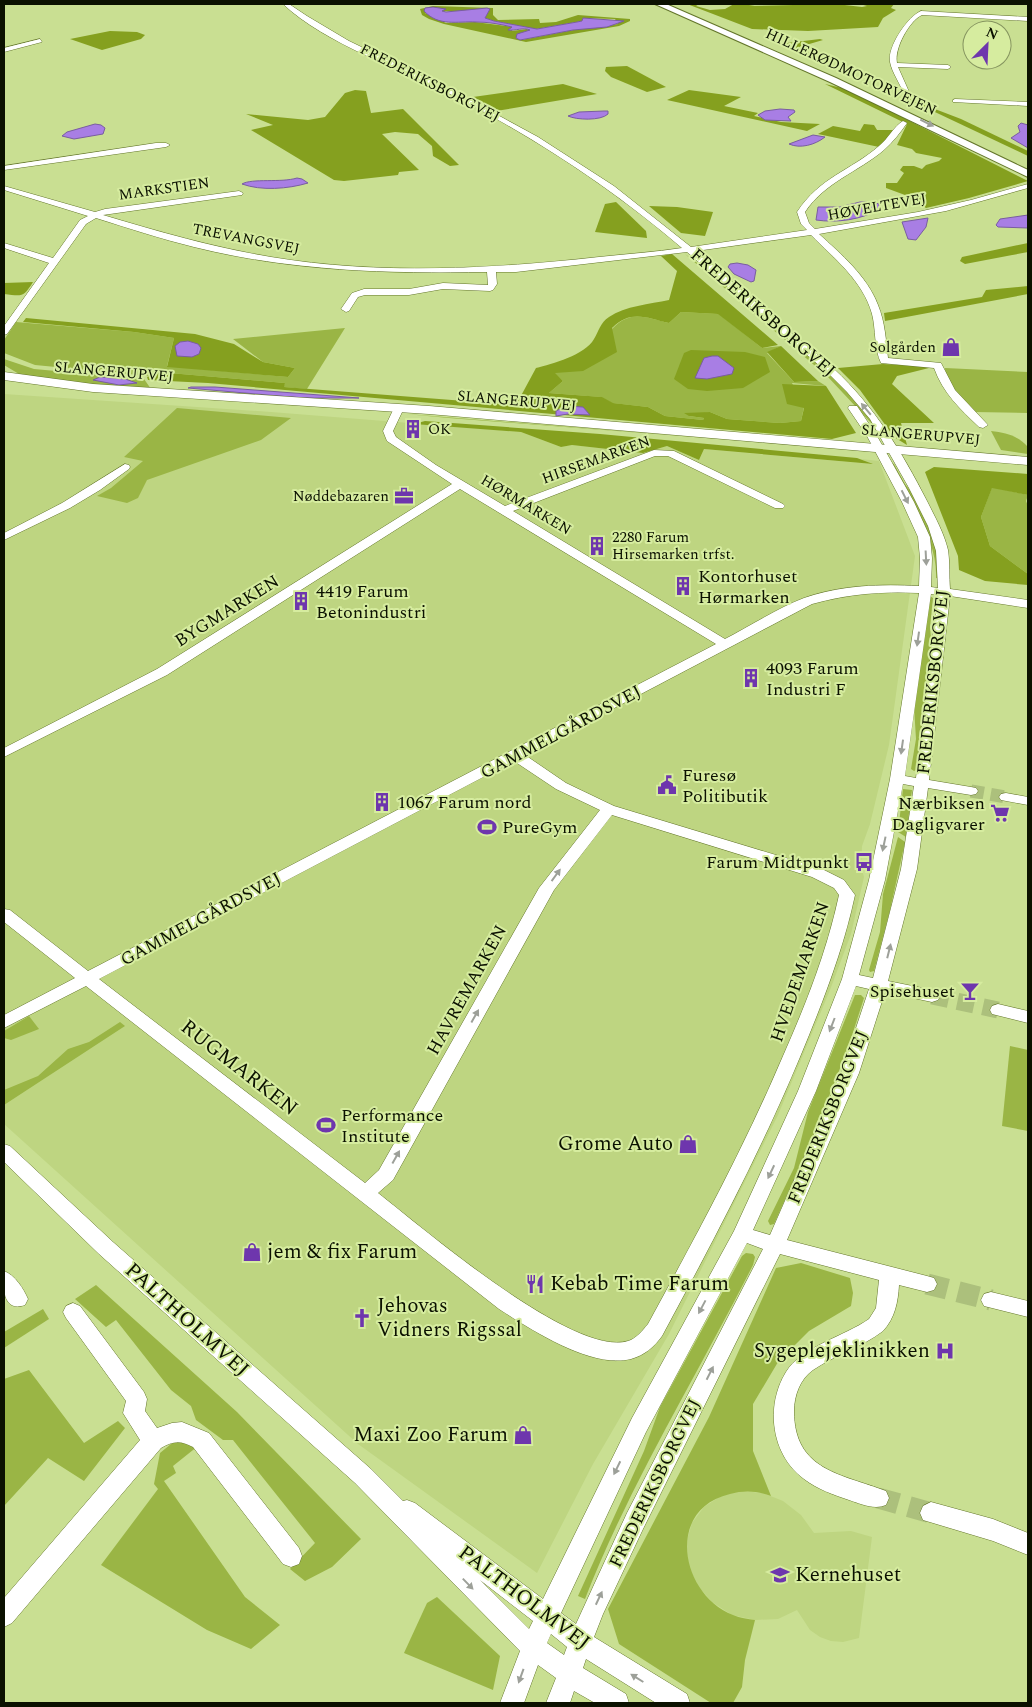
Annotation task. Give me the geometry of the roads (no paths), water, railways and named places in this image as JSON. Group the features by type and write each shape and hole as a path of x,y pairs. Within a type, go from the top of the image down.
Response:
{"highway":[{"name":"HILLERØDMOTORVEJEN","path":"659,4 834,80 1028,174"},
{"name":"HILLERØDMOTORVEJEN","path":"677,4 787,50 930,115"}],"main road":[{"name":"SLANGERUPVEJ","path":"4,376 93,388 889,453 1028,469"},
{"name":"SLANGERUPVEJ","path":"4,385 397,412 740,445"},
{"path":"740,445 1028,461"}],"street":[{"name":"FREDERIKSBORGVEJ","path":"286,4 305,18 335,35 527,132 598,181 682,249 831,383 889,453 934,526 942,551 944,592 922,783 909,870 879,986 850,1073 775,1246 635,1521 580,1642 558,1703"},
{"path":"921,13 918,11 923,4"},
{"path":"907,94 895,65 893,54 895,46 916,16 921,13 1028,18"},
{"path":"4,50 40,41"},
{"path":"895,65 948,68"},
{"path":"1020,93 1026,104"},
{"path":"955,101 1026,104"},
{"path":"903,123 892,140 821,189 808,200 801,212 805,224 866,288 873,302 884,361 938,365 943,382 953,398 983,425"},
{"path":"4,168 166,145"},
{"name":"HØVELTEVEJ","path":"682,249 812,232 912,216 971,203 1028,186"},
{"name":"TREVANGSVEJ","path":"4,188 195,245 273,260 383,271 491,270 542,267 682,249"},
{"name":"MARKSTIEN","path":"93,216 105,212 239,193"},
{"path":"4,332 53,261 83,222 93,216"},
{"path":"4,245 53,261"},
{"path":"346,309 358,293 409,292 443,286 492,287 491,270"},
{"name":"HØRMARKEN","path":"397,412 388,431 391,439 460,484 726,645"},
{"name":"HIRSEMARKEN","path":"504,511 654,453 662,452 670,453 779,506"},
{"name":"FREDERIKSBORGVEJ","path":"512,1703 546,1617 639,1424 742,1234 807,1091 850,979 876,880 897,779 925,591 926,558 924,537 889,453"},
{"path":"4,537 75,502 105,483 125,467"},
{"name":"BYGMARKEN","path":"4,754 162,672 460,484"},
{"name":"GAMMELGÅRDSVEJ","path":"4,1022 808,601 831,593 870,588 944,592 1028,604"},
{"name":"HVEDEMARKEN","path":"515,755 561,786 609,809 818,873 839,884 847,896 816,997 774,1100 725,1201 655,1330 645,1342 630,1351"},
{"path":"897,779 971,791"},
{"path":"1006,797 1028,801"},
{"name":"HAVREMARKEN","path":"364,1194 386,1175 547,888 609,809"},
{"name":"RUGMARKEN","path":"4,914 506,1303 548,1329 590,1346 611,1351 630,1351"},
{"path":"850,979 932,996"},
{"path":"998,1010 1028,1017"},
{"name":"PALTHOLMVEJ","path":"4,1151 106,1248 373,1486 514,1632 569,1674 617,1703"},
{"path":"742,1234 775,1246 927,1284"},
{"path":"878,1498 834,1485 810,1471 794,1455 785,1432 783,1410 789,1385 803,1366 877,1324 886,1311 890,1296 889,1275"},
{"path":"4,1279 18,1299"},
{"path":"991,1300 1028,1309"},
{"path":"73,1312 137,1399 134,1413 153,1441"},
{"path":"4,1615 153,1441 168,1432 186,1431 201,1440 291,1556"},
{"name":"PALTHOLMVEJ","path":"373,1486 580,1642 678,1703"},
{"path":"931,1513 993,1530 1028,1544"}],"tunnel":[{"path":"971,791 1006,797"},
{"path":"932,996 998,1010"},
{"path":"927,1284 991,1300"},
{"path":"878,1498 931,1513"}],"place":[{"name":"Solgården","path":"951,347"},
{"name":"OK","path":"413,429"},
{"name":"Nøddebazaren","path":"404,496"},
{"name":"2280 Farum Hirsemarken trfst.","path":"597,546"},
{"name":"Kontorhuset Hørmarken","path":"683,586"},
{"name":"4419 Farum Betonindustri","path":"301,601"},
{"name":"4093 Farum Industri F","path":"751,678"},
{"name":"Furesø Politibutik","path":"667,785"},
{"name":"1067 Farum nord","path":"382,802"},
{"name":"Nærbiksen Dagligvarer","path":"1000,813"},
{"name":"PureGym","path":"487,827"},
{"name":"Farum Midtpunkt","path":"864,862"},
{"name":"Spisehuset","path":"970,991"},
{"name":"Performance Institute","path":"326,1125"},
{"name":"Grome Auto","path":"688,1144"},
{"name":"jem & fix Farum","path":"252,1252"},
{"name":"Kebab Time Farum","path":"535,1284"},
{"name":"Jehovas Vidners Rigssal","path":"362,1318"},
{"name":"Sygeplejeklinikken","path":"945,1351"},
{"name":"Maxi Zoo Farum","path":"523,1435"},
{"name":"Kernehuset","path":"780,1575"}]}
